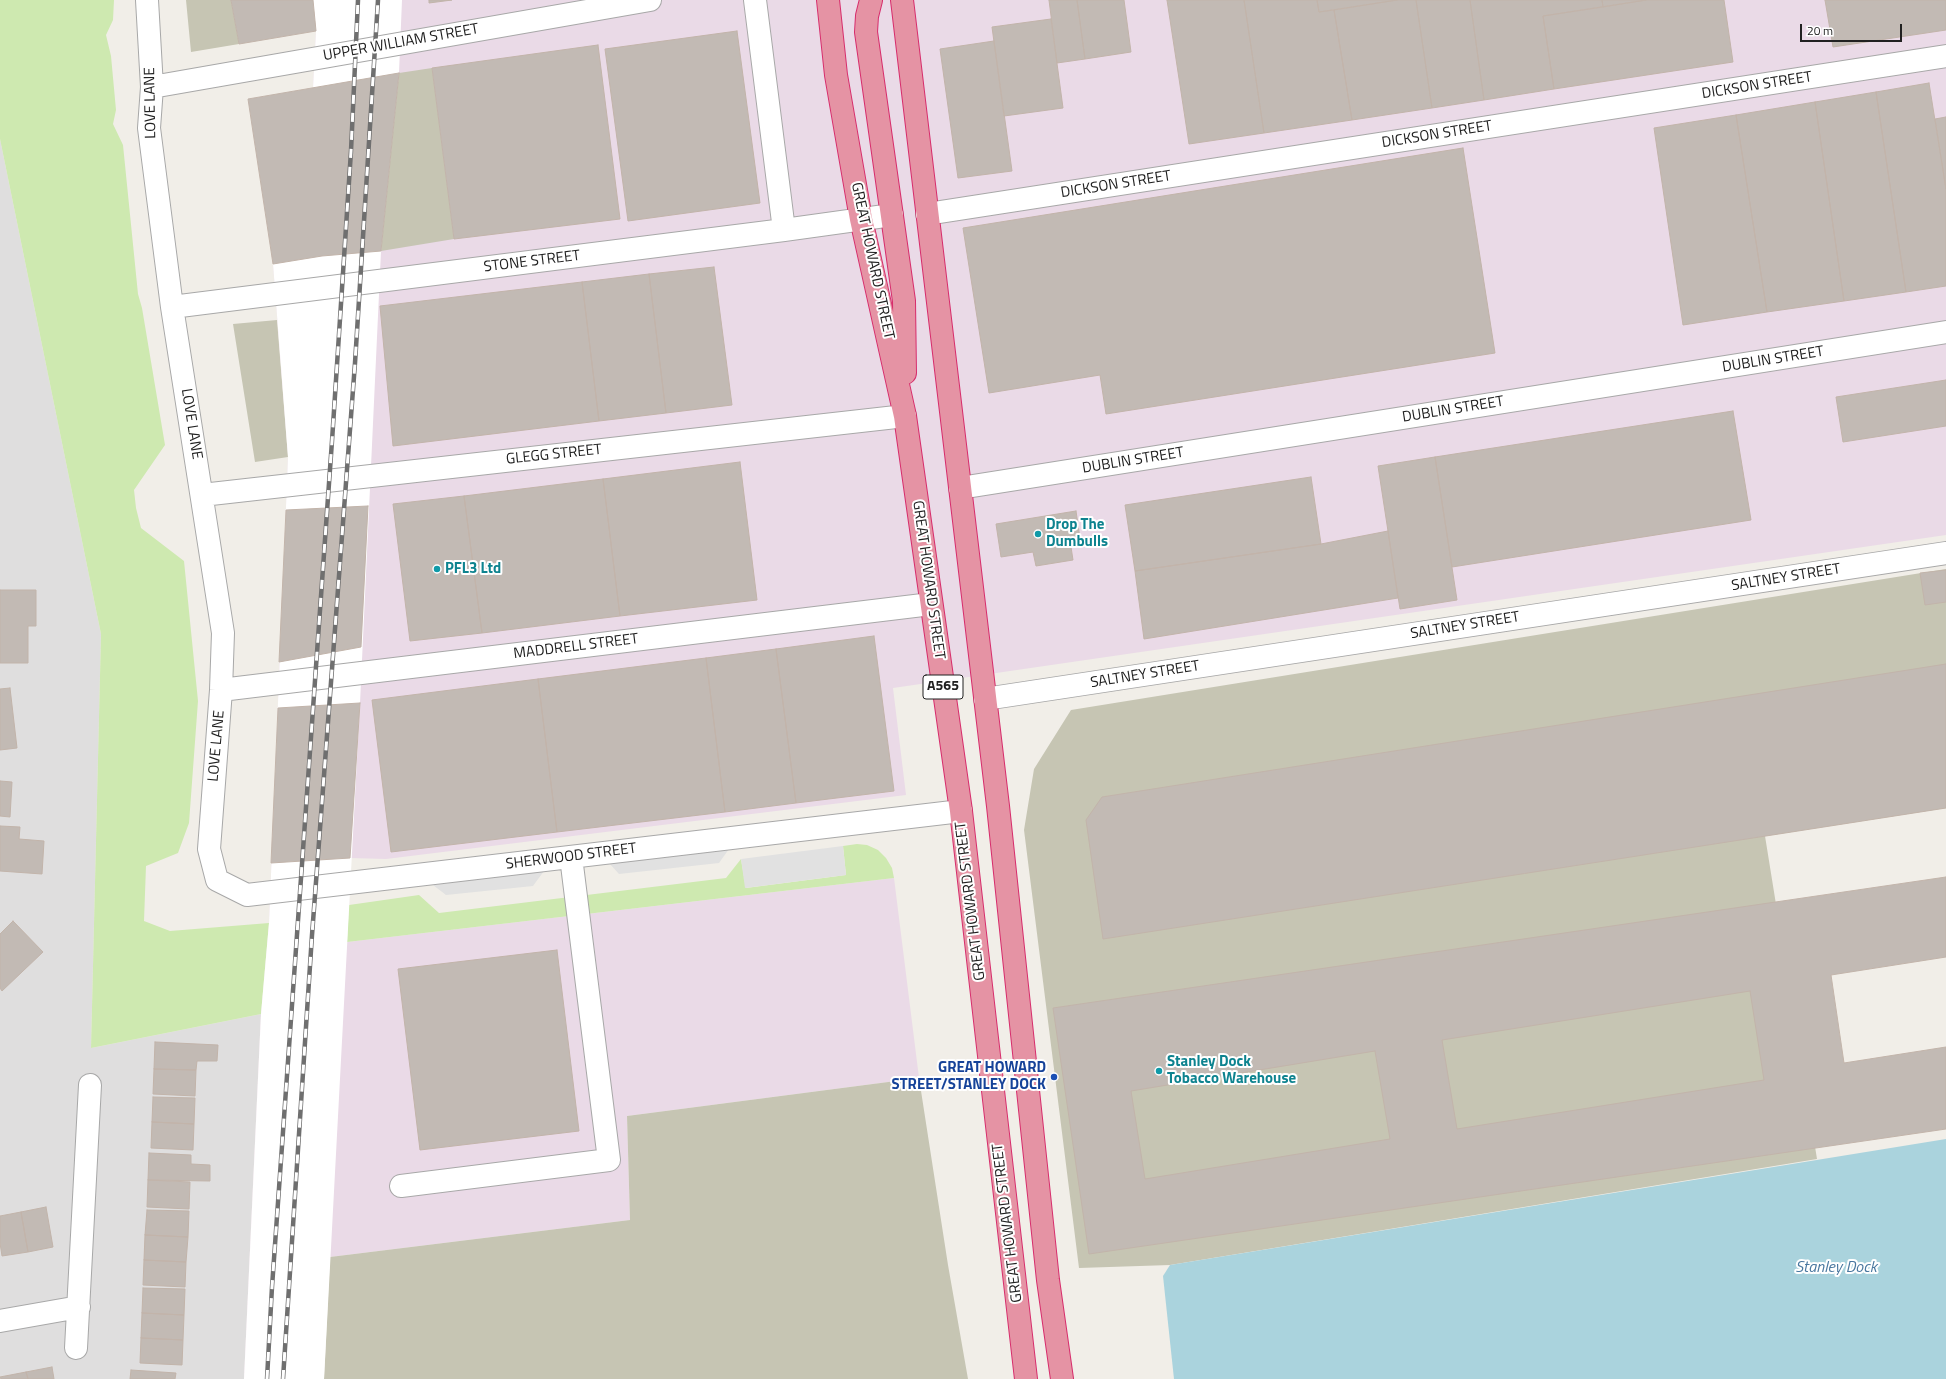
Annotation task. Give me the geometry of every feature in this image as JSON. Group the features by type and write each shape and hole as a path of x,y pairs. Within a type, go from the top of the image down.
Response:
{"highway":[{"name":"GREAT HOWARD STREET","path":"828,0 836,75 861,219 905,416 960,811 1026,1379"},
{"path":"870,0 866,32 904,301 905,416"},
{"name":"A565","path":"902,0 984,699 999,814 1047,1272 1062,1379"}],"street":[{"name":"LOVE LANE","path":"147,0 152,87 149,128 172,307 223,633 222,690 209,849"},
{"name":"UPPER WILLIAM STREET","path":"152,87 650,0"},
{"path":"755,0 784,230"},
{"name":"DICKSON STREET","path":"927,214 1946,56"},
{"name":"STONE STREET","path":"172,307 892,215"},
{"name":"DUBLIN STREET","path":"960,488 1946,332"},
{"name":"GLEGG STREET","path":"202,495 905,416"},
{"name":"SALTNEY STREET","path":"984,699 1946,553"},
{"name":"MADDRELL STREET","path":"222,690 931,604"},
{"name":"SHERWOOD STREET","path":"209,849 216,880 247,895 960,811"},
{"path":"401,1186 609,1160 571,857"},
{"path":"76,1348 90,1084"},
{"path":"0,1321 79,1307"}],"shaded area":[{"path":"186,0 231,0 239,44 191,52"},
{"path":"313,0 1946,0 1946,535 893,688 906,795 386,859 350,858 347,942 894,878 919,1078 627,1116 630,1220 330,1257 244,1379 261,1014 269,923 288,457 273,264 248,99 313,88 316,31"},
{"path":"432,68 454,239 381,251 399,73"},
{"path":"0,139 101,634 91,1048 261,1014 244,1379 0,1379"},
{"path":"277,320 288,457 255,462 233,324"},
{"path":"1946,569 1946,808 1765,836 1817,1159 1170,1265 1079,1268 1024,830 1034,769 1071,710"},
{"path":"843,846 846,875 745,888 741,859"},
{"path":"729,849 719,863 619,874 609,863"},
{"path":"544,871 533,886 446,895 433,885"},
{"path":"919,1078 948,1265 968,1379 324,1379 330,1257 630,1220 627,1116"}],"green space":[{"path":"0,0 114,0 113,20 106,35 111,56 116,110 113,124 123,145 138,294 142,308 165,445 134,490 136,508 141,528 184,561 198,701 189,823 178,853 146,866 144,921 170,931 269,923 261,1014 91,1048 101,634 0,139"},
{"path":"857,844 867,845 878,850 886,858 892,868 894,878 347,942 349,905 419,895 439,913 726,878 741,859 746,888 846,875 843,846"}],"water":[{"name":"Stanley Dock","path":"1946,1139 1946,1379 1174,1379 1163,1276 1170,1265"}],"pier":[{"path":"313,0 402,0 399,73 381,251 360,703 324,1379 244,1379 261,1014 269,923 288,457 273,264 248,99 313,88 316,31"}],"building":[{"path":"231,0 313,0 316,31 239,44"},
{"path":"429,0 452,0 429,3"},
{"path":"1049,0 1077,0 1085,59 1057,63"},
{"path":"1077,0 1124,0 1131,52 1085,59"},
{"path":"1167,0 1244,0 1264,133 1189,144"},
{"path":"1244,0 1317,0 1319,12 1334,10 1352,120 1264,133"},
{"path":"1317,0 1397,0 1319,12"},
{"path":"1397,0 1416,0 1432,108 1352,120 1334,10"},
{"path":"1416,0 1470,0 1484,100 1432,108"},
{"path":"1470,0 1602,0 1603,7 1543,16 1554,89 1484,100"},
{"path":"1602,0 1646,0 1603,7"},
{"path":"1646,0 1724,0 1733,62 1554,89 1543,16"},
{"path":"1825,0 1946,0 1946,30 1833,47"},
{"path":"1051,19 1063,108 1004,116 992,27"},
{"path":"737,31 760,203 628,221 605,49"},
{"path":"994,41 1012,171 958,178 940,49"},
{"path":"598,45 620,219 454,239 432,68"},
{"path":"399,73 381,251 322,256 273,264 248,99"},
{"path":"1929,83 1946,189 1946,286 1906,292 1876,92"},
{"path":"1876,92 1906,292 1844,301 1815,102"},
{"path":"1815,102 1844,301 1767,312 1736,115"},
{"path":"1736,115 1767,312 1683,325 1654,128"},
{"path":"1946,117 1946,189 1935,119"},
{"path":"1463,148 1495,353 1106,414 1100,375 989,393 963,228"},
{"path":"714,267 732,405 666,413 649,274"},
{"path":"649,274 666,413 599,421 582,282"},
{"path":"582,282 599,421 393,446 380,306"},
{"path":"1946,380 1946,426 1843,442 1836,397"},
{"path":"1733,411 1751,520 1452,567 1435,457"},
{"path":"1435,457 1457,600 1400,609 1378,466"},
{"path":"740,462 757,600 620,616 603,479"},
{"path":"1311,477 1321,544 1135,571 1125,505"},
{"path":"603,479 620,616 482,633 464,496"},
{"name":"PFL3 Ltd","path":"464,496 482,633 410,641 393,504"},
{"path":"368,506 361,647 279,662 286,510"},
{"name":"Drop The Dumbulls","path":"1076,511 1081,545 1071,547 1073,560 1036,566 1033,552 1001,557 996,524"},
{"path":"1388,531 1398,598 1144,639 1135,571 1321,544"},
{"path":"1946,570 1946,602 1925,605 1920,573"},
{"path":"0,590 36,590 36,626 28,626 28,663 0,663"},
{"path":"874,636 894,791 796,803 776,649"},
{"path":"776,649 796,803 725,812 706,658"},
{"path":"706,658 725,812 557,832 538,679"},
{"path":"1946,664 1946,808 1103,939 1086,820 1102,797"},
{"path":"538,679 557,832 391,852 372,700"},
{"path":"10,688 17,748 0,750 0,689"},
{"path":"360,703 350,858 271,863 278,708"},
{"path":"0,781 12,782 10,817 0,816"},
{"path":"0,826 20,827 19,839 44,841 42,874 0,871"},
{"name":"Stanley Dock Tobacco Warehouse","path":"1946,877 1946,957 1831,975 1844,1063 1946,1047 1946,1129 1089,1254 1053,1008","holes":["1750,991 1764,1080 1457,1129 1442,1040","1375,1051 1390,1139 1145,1179 1131,1091"]},
{"path":"13,921 43,952 2,991 0,988 0,934"},
{"path":"557,950 579,1131 420,1150 398,969"},
{"path":"155,1042 218,1045 217,1061 197,1061 196,1070 154,1069"},
{"path":"154,1069 196,1070 195,1096 153,1094"},
{"path":"153,1097 195,1098 194,1124 152,1122"},
{"path":"152,1122 194,1124 193,1150 151,1148"},
{"path":"149,1153 191,1155 191,1164 210,1165 210,1181 148,1180"},
{"path":"148,1180 190,1182 189,1209 147,1207"},
{"path":"46,1207 53,1247 28,1252 21,1212"},
{"path":"147,1210 189,1211 188,1237 145,1235"},
{"path":"21,1212 28,1252 2,1256 0,1243 0,1216"},
{"path":"145,1235 188,1237 186,1262 144,1260"},
{"path":"144,1260 186,1262 185,1287 143,1285"},
{"path":"143,1288 185,1289 184,1315 142,1313"},
{"path":"142,1313 184,1315 183,1340 141,1338"},
{"path":"141,1338 183,1340 182,1365 140,1363"},
{"path":"52,1367 54,1379 28,1379 26,1372"},
{"path":"131,1370 176,1373 175,1379 130,1379"},
{"path":"26,1372 28,1379 1,1379 0,1377"}],"railway":[{"path":"267,1379 272,1287 332,441 351,151 358,0"},
{"path":"283,1379 312,935 355,363 378,0"}],"place":[{"name":"Drop The Dumbulls","path":"1038,534"},
{"name":"PFL3 Ltd","path":"437,569"},
{"name":"Stanley Dock Tobacco Warehouse","path":"1159,1071"},
{"name":"GREAT HOWARD STREET/STANLEY DOCK","path":"1054,1077"}]}
